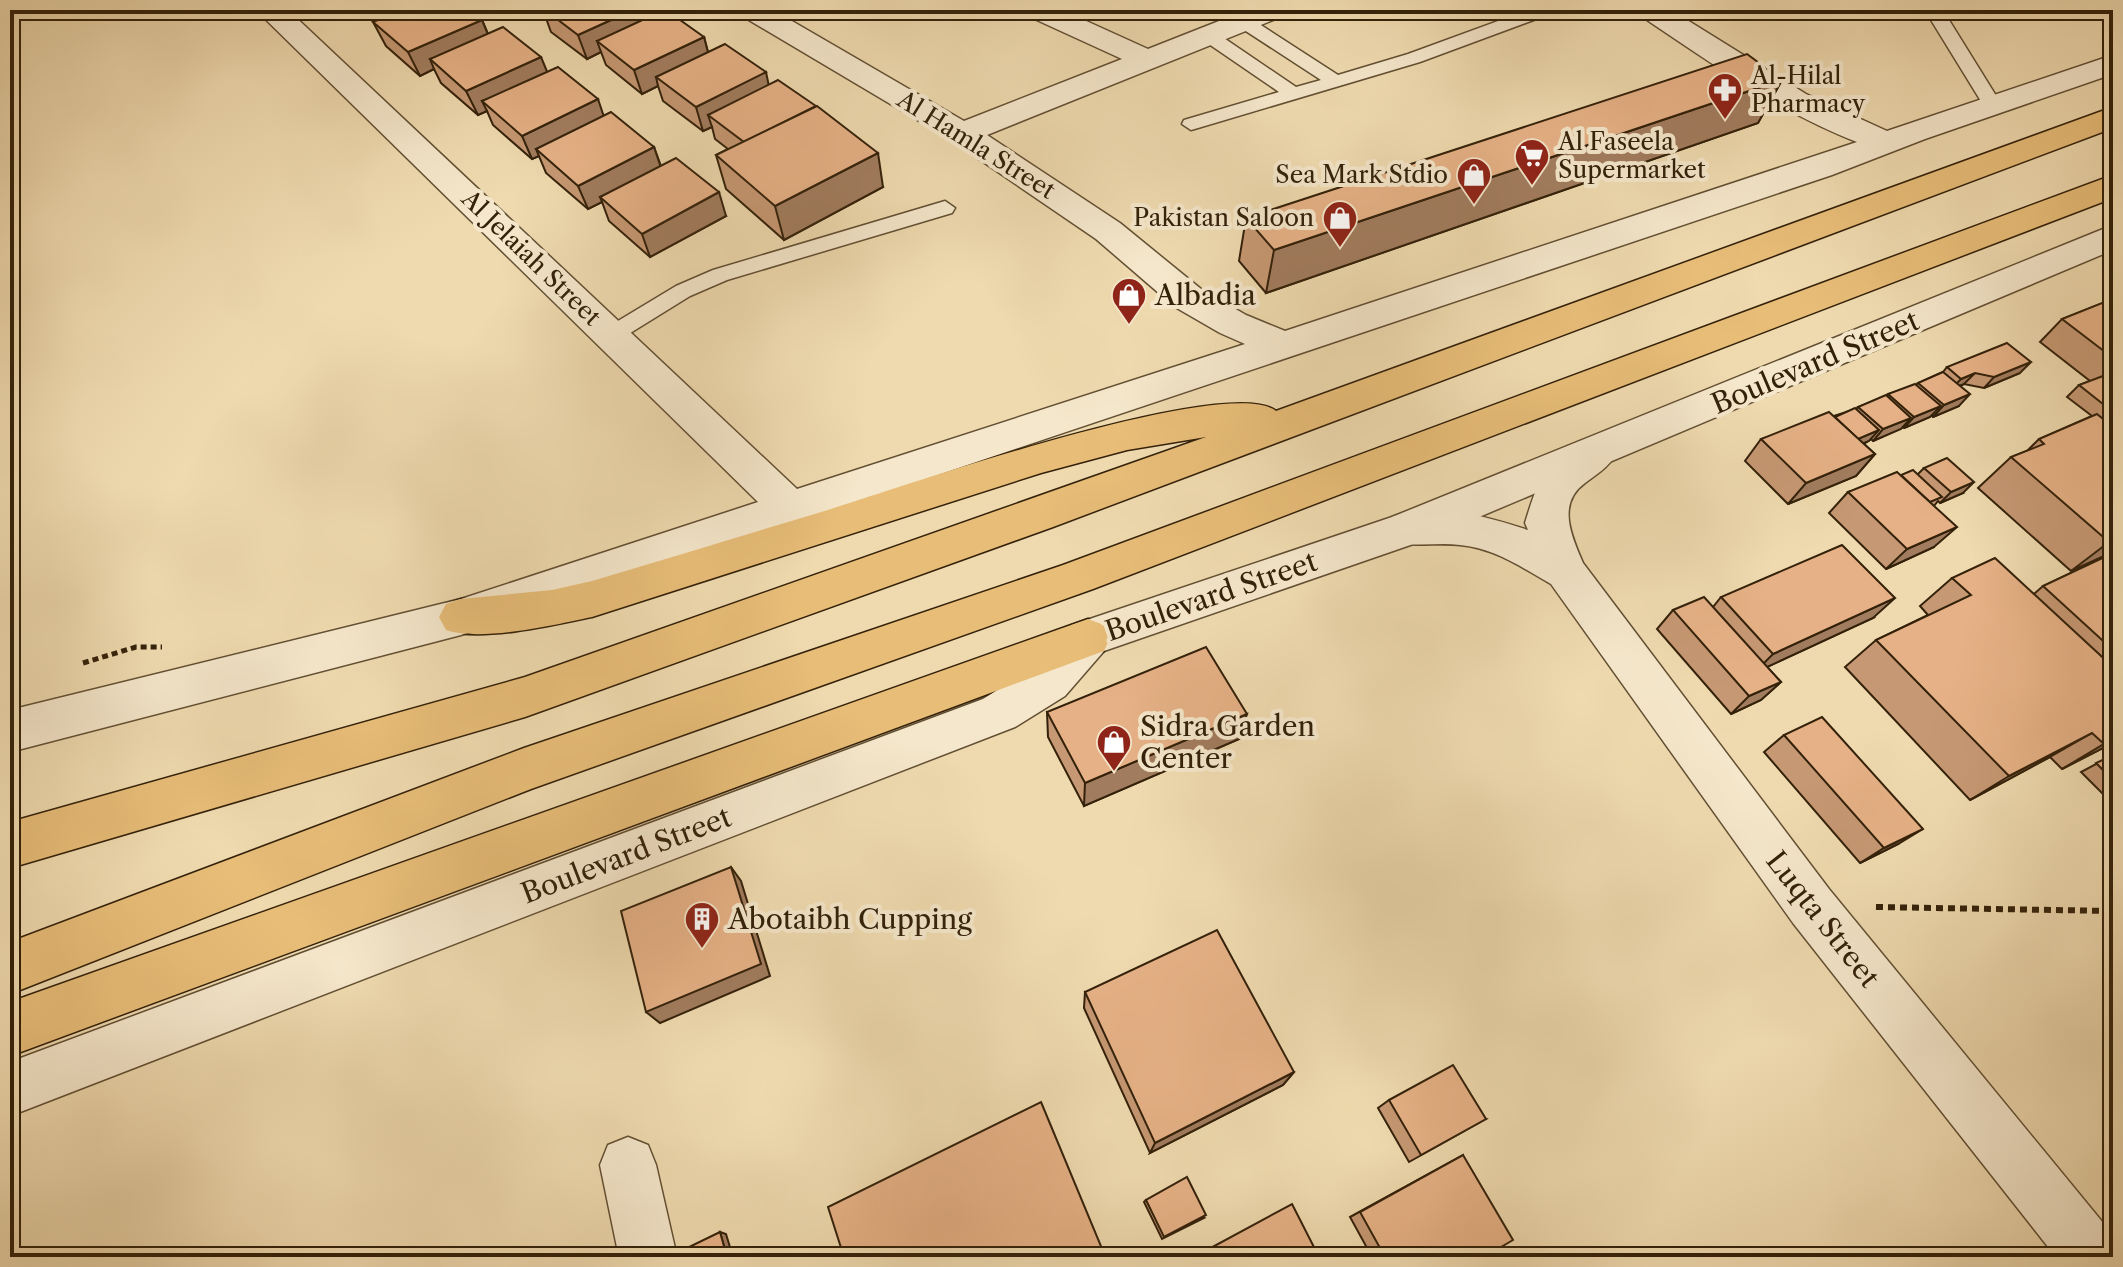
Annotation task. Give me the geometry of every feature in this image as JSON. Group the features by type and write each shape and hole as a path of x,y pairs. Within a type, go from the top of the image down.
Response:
{"main road":[{"path":"10,845 525,697 1295,421 2113,117"},
{"name":"Boulevard Street","path":"10,968 524,770 1093,572 2113,186"},
{"path":"461,617 552,608 592,599 1133,432 1221,420 1295,421"},
{"path":"10,1029 1088,638"}],"street":[{"name":"Al Jelaiah Street","path":"271,10 790,508"},
{"name":"Al Hamla Street","path":"752,10 962,133 1108,231 1188,298 1233,324 1284,345"},
{"path":"1038,10 1149,60"},
{"path":"962,133 1273,10"},
{"path":"1659,15 1794,102 1846,128 1887,142"},
{"path":"10,731 461,617 1820,168 2113,64"},
{"path":"1794,102 1816,127 1823,144 1820,168"},
{"name":"Boulevard Street","path":"10,1089 999,713 1027,700 1052,681 1073,661 1088,638 1407,529 2113,237"},
{"path":"1188,298 1200,335 1192,375"},
{"name":"Luqta Street","path":"1597,453 1558,481 1546,523 1566,572 1811,906 2093,1257"},
{"name":"Luqta Street","path":"1407,529 1461,528 1516,543 1566,572"},
{"path":"628,1165 648,1257"}],"lane":[{"path":"1191,124 1414,58 1544,10"},
{"path":"1659,15 1709,10"},
{"path":"1939,10 1940,20 1994,107"},
{"path":"1244,22 1335,81"},
{"path":"1209,36 1294,94"},
{"path":"611,335 683,291 720,275 945,208"}],"path":[{"path":"1811,906 2113,911"}],"building":[{"path":"402,10 469,10 482,20 408,52 373,22"},
{"path":"545,10 633,10 578,35"},
{"path":"664,10 704,37 634,70 597,41"},
{"path":"503,27 541,57 466,91 430,59"},
{"path":"725,44 766,72 696,107 656,77"},
{"path":"1747,54 1782,80 1274,250 1246,218"},
{"path":"558,67 598,99 522,136 482,101"},
{"path":"778,80 816,106 744,142 708,115"},
{"path":"817,106 878,153 775,206 716,155"},
{"path":"611,112 654,147 578,186 536,149"},
{"path":"676,158 719,192 642,234 600,197"},
{"path":"2107,301 2113,305 2113,358 2062,319"},
{"path":"2007,343 2031,362 1994,377 1975,373 1961,379 1947,367"},
{"path":"1943,372 1970,394 1944,405 1918,383"},
{"path":"2103,376 2113,384 2113,412 2079,385"},
{"path":"1915,384 1941,406 1914,417 1888,394"},
{"path":"1886,395 1911,418 1883,429 1858,407"},
{"path":"1855,408 1879,430 1858,439 1835,417"},
{"path":"1829,412 1875,454 1806,483 1761,439"},
{"path":"2097,414 2108,423 2113,421 2113,540 2109,542 2011,457 2044,444 2039,439"},
{"path":"1947,458 1974,482 1951,492 1924,468"},
{"path":"1913,470 1942,497 1930,502 1901,475"},
{"path":"1897,472 1957,527 1907,549 1848,492"},
{"path":"1842,545 1895,598 1773,654 1721,597"},
{"path":"2113,553 2113,650 2043,586"},
{"path":"1995,558 2113,667 2113,740 2104,744 2092,733 2009,776 1876,640 1971,595 1952,578"},
{"path":"1704,597 1781,682 1749,696 1673,610"},
{"name":"Sidra Garden Center","path":"1206,647 1247,714 1085,783 1047,712"},
{"path":"1822,717 1923,829 1884,848 1784,735"},
{"path":"2113,755 2113,780 2096,763"},
{"name":"Abotaibh Cupping","path":"731,867 761,964 646,1012 621,911"},
{"path":"1217,930 1294,1072 1155,1143 1085,992"},
{"path":"1453,1065 1486,1119 1421,1155 1389,1100"},
{"path":"1041,1102 1103,1251 1092,1257 844,1257 828,1207"},
{"path":"1463,1155 1513,1240 1484,1257 1385,1257 1360,1212"},
{"path":"1187,1177 1206,1215 1164,1237 1146,1200"},
{"path":"1292,1204 1319,1257 1194,1257"},
{"path":"720,1232 727,1257 690,1257 687,1248"}],"place":[{"name":"Al-Hilal Pharmacy","path":"1725,121"},
{"name":"Al Faseela Supermarket","path":"1532,187"},
{"name":"Sea Mark Stdio","path":"1474,206"},
{"name":"Pakistan Saloon","path":"1340,249"},
{"name":"Albadia","path":"1129,326"},
{"name":"Sidra Garden Center","path":"1114,773"},
{"name":"Abotaibh Cupping","path":"702,950"}]}
